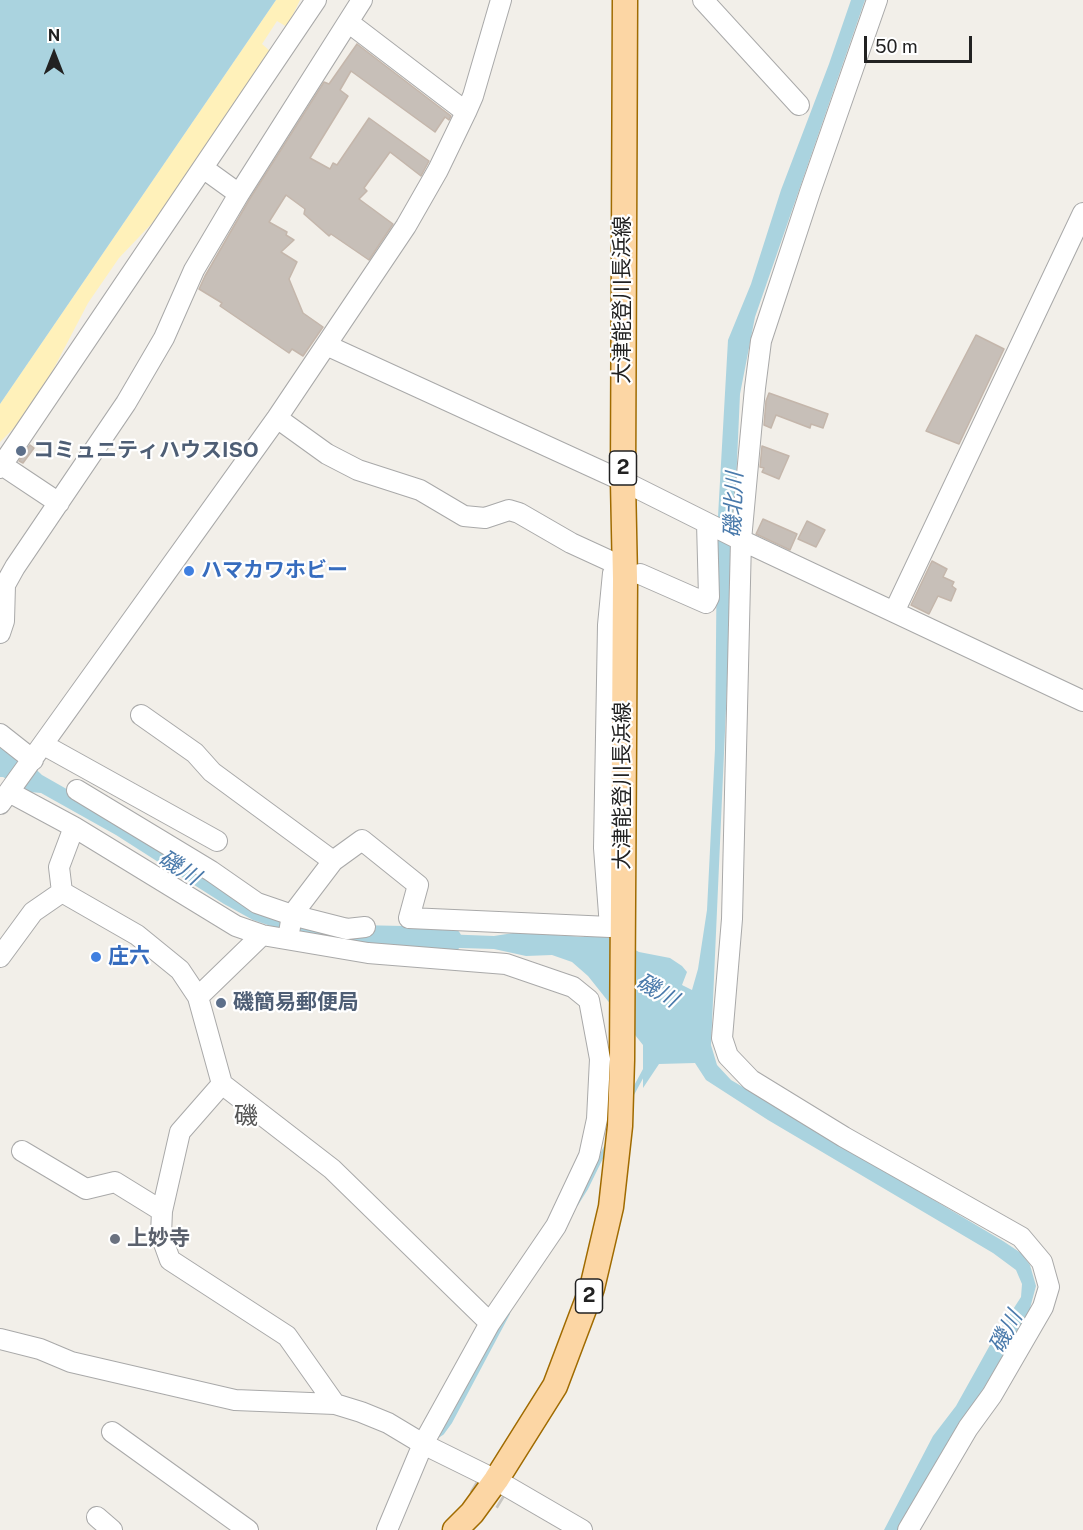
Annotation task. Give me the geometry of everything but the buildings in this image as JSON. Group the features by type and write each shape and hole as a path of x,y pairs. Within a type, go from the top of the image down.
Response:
{"main road":[{"name":"大津能登川長浜線","path":"455,1530 472,1514 491,1488 555,1386 592,1288 611,1207 620,1126 611,1059 620,1028 622,935 621,571 625,0"}],"street":[{"path":"59,503 1,467 316,0"},
{"path":"0,633 4,621 7,562 59,503 126,403 164,338 194,270 238,194 362,0"},
{"path":"262,935 227,921 74,827 4,798 277,418 406,226 443,162 473,96 501,0"},
{"path":"703,0 799,105"},
{"path":"878,0 810,192 761,341 738,539 732,919 722,1038 728,1056 751,1080 816,1120 1021,1237 1042,1262 1049,1287 1043,1307 992,1395 968,1428 908,1530"},
{"path":"348,22 466,112"},
{"path":"203,168 238,194"},
{"path":"894,612 1083,213"},
{"path":"326,345 623,482 738,539 1083,701"},
{"path":"277,418 327,454 358,470 420,490 464,516 485,518 509,510 519,513 621,571 706,603 709,597 709,524"},
{"path":"290,928 333,861 362,840 418,885 409,918 610,927 604,848 608,625 621,571"},
{"path":"141,716 195,753 212,772 333,861"},
{"path":"0,734 35,757 217,841"},
{"path":"77,790 211,871 290,928 369,953 506,964 573,987 589,1000 611,1059 585,1166 556,1226 490,1323 423,1444 387,1530"},
{"path":"62,892 59,867 74,827"},
{"path":"0,957 33,912 62,892"},
{"path":"62,892 137,935 180,970 198,997 222,1084 332,1169 490,1323"},
{"path":"198,997 262,935 290,928 365,927"},
{"path":"222,1084 180,1132 162,1211 161,1235 170,1260 286,1336 335,1404"},
{"path":"22,1151 86,1189 115,1182 162,1211"},
{"path":"0,1339 40,1349 70,1362 235,1400 335,1404 388,1423 558,1530"},
{"path":"112,1432 248,1530"},
{"path":"491,1488 582,1530"}],"sand":[{"path":"276,0 300,0 287,27 277,21 262,44 270,51 159,216 119,258 88,303 53,370 21,421 0,442 0,404"}],"water":[{"path":"0,0 276,0 0,404"},
{"name":"磯北川","path":"851,0 865,0 755,317 740,394 711,1045 717,1065 731,1080 1003,1241 1021,1253 1030,1265 1036,1286 1029,1312 899,1530 884,1530 933,1436 956,1406 990,1345 1021,1297 1022,1284 1016,1270 993,1253 768,1120 706,1080 695,1063 659,1064 643,1088 643,1045 588,976 572,962 552,955 526,956 494,949 428,947 428,944 414,943 415,933 494,936 526,931 527,933 584,937 584,933 606,934 639,952 670,958 687,972 682,985 692,990 698,969 707,910 715,749 717,534 728,340 751,284 781,190"},
{"path":"0,746 22,756 42,775 107,812 250,904 354,932 390,932 390,944 355,943 280,929 253,920 116,835 41,793 30,792 0,777"}],"waterway":[{"name":"磯川","path":"357,938 449,940"},
{"path":"632,1094 645,1070"},
{"path":"576,1204 608,1143"},
{"path":"436,1437 450,1422 508,1313"}],"tunnel":[{"path":"475,1483 503,1500"}],"place":[{"name":"コミュニティハウスISO","path":"21,451"},
{"name":"ハマカワホビー","path":"189,571"},
{"name":"庄六","path":"96,957"},
{"name":"磯簡易郵便局","path":"221,1003"},
{"name":"上妙寺","path":"115,1239"}],"district":[{"name":"磯","path":"246,1117"}]}
